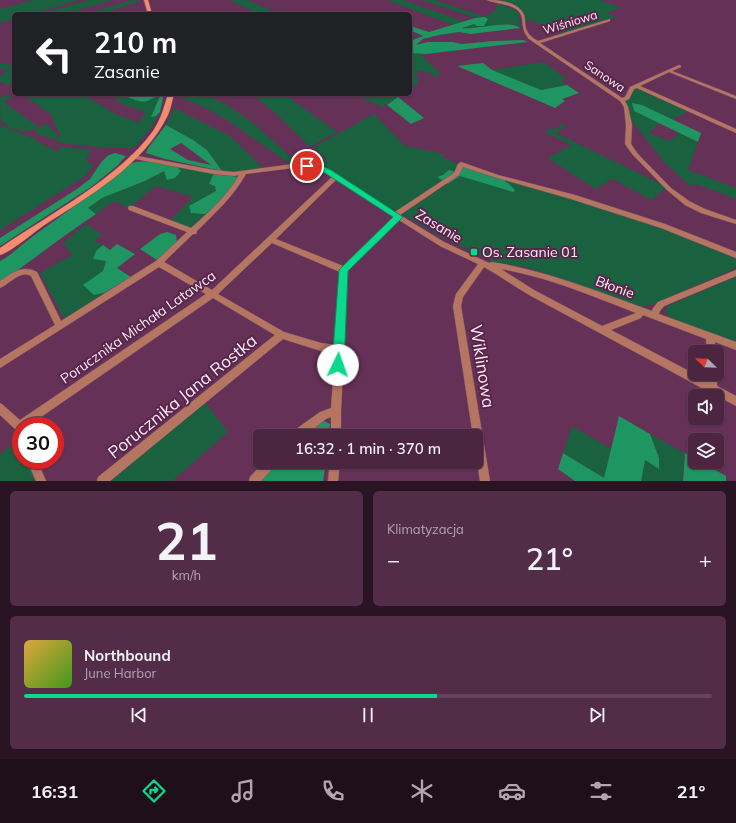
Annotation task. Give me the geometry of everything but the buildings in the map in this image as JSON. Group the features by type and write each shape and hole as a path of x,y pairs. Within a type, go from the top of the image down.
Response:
{"street":[{"path":"146,0 149,12"},
{"name":"Sanowa","path":"489,0 510,6 520,11 522,14 525,32 537,43 622,100 626,107 629,124 628,144 635,154 669,189 687,203 703,211 736,222"},
{"name":"Wiśniowa","path":"537,43 609,20"},
{"path":"622,100 626,98 632,88 679,66"},
{"path":"669,70 736,98"},
{"path":"637,86 736,131"},
{"path":"0,252 102,182 132,157 152,136 168,105 170,96"},
{"name":"Zasanie","path":"132,157 214,172 243,174 301,165 319,168 337,176 442,244 498,271 531,292 711,389"},
{"path":"336,429 344,270 397,216 457,174 461,164 496,176 573,197 663,226 736,255"},
{"path":"0,364 159,263 194,232 223,202 236,186 243,174"},
{"name":"Porucznika Michała Latawca","path":"37,417 212,294 337,176"},
{"path":"131,208 194,232"},
{"path":"270,239 344,270"},
{"path":"159,263 282,335 321,347 339,349"},
{"name":"Błonie","path":"482,264 517,269 551,278 736,346"},
{"name":"Wiklinowa","path":"482,264 459,296 457,306 485,481"},
{"path":"0,285 18,273 26,270 34,274 60,326"},
{"path":"654,316 656,310 661,304 736,272"},
{"path":"601,330 638,316 641,311"},
{"name":"Porucznika Jana Rostka","path":"102,481 282,335"},
{"path":"710,337 711,345"},
{"name":"Zasanie","path":"724,395 736,401"},
{"path":"0,408 12,421"},
{"path":"304,429 323,415 336,411"},
{"path":"35,469 40,481"},
{"path":"254,481 265,469"},
{"path":"333,481 334,469"}],"green space":[{"path":"33,0 79,0 38,12 12,12 12,20 0,23 0,9"},
{"path":"89,0 112,0 73,12 48,12"},
{"path":"132,0 142,1 106,12 93,12"},
{"path":"230,0 248,0 274,12 255,12"},
{"path":"387,0 403,0 462,21 453,25"},
{"path":"422,0 435,0 485,17 475,18"},
{"path":"502,0 600,0 621,8 606,13 617,17 562,34 530,20 525,21 522,11 517,7 498,2"},
{"path":"497,3 518,11 521,30 518,26 513,24 469,29 461,28 474,24 496,10"},
{"path":"485,17 488,19 484,26 477,26 474,24 462,28 509,24 520,28 471,34 459,32 439,35 423,39 416,45 428,42 453,42 462,44 523,40 528,42 426,54 412,53 412,40 423,36 412,31 412,27 429,32 475,18"},
{"path":"412,47 419,51 439,72 439,76 436,77 427,72 417,71 418,83 412,89"},
{"path":"543,62 567,79 561,80 567,85 541,90 492,70"},
{"path":"0,63 12,65 12,87 2,82 0,83 0,76 9,70 0,69"},
{"path":"483,63 492,70 541,90 567,85 579,93 562,99 565,101 555,108 457,66"},
{"path":"636,87 689,111 673,119 632,103 634,111 659,123 649,133 670,141 679,133 698,142 688,170 736,188 736,199 696,184 690,186 666,164 630,118 625,100"},
{"path":"7,94 11,98 4,102 6,104 39,127 47,124 60,138 60,134 53,121 52,115 25,96 84,96 116,114 139,123 145,112 124,105 111,96 124,96 146,101 153,97 160,96 156,104 156,116 160,112 151,128 134,148 109,148 59,143 59,141 37,134 35,128 32,130 22,131 7,126 1,120 0,98"},
{"path":"124,96 160,96 147,101 136,100"},
{"path":"160,96 164,96 160,112 156,116 151,117"},
{"path":"177,96 206,96 226,105 240,113 265,133 299,164 290,164 227,120 206,108"},
{"path":"254,96 287,96 337,132 310,147 273,111"},
{"path":"359,96 401,96 382,107"},
{"path":"398,97 424,118 411,124 387,105"},
{"path":"632,103 642,105 701,133 698,142 634,111"},
{"path":"174,108 230,136 264,169 235,172 222,171 207,150 193,140 166,125"},
{"path":"374,114 405,146 444,154 442,157 458,164 456,172 449,170 443,175 437,177 444,181 399,211 374,200 330,170 317,165 303,163 327,161 314,147"},
{"path":"562,124 566,126 556,133 667,187 651,200 613,179 595,189 548,158 571,145 545,132 550,128 554,130"},
{"path":"0,125 40,141 36,141 63,154 59,151 60,148 57,146 90,150 91,151 86,160 93,166 85,176 0,230"},
{"path":"166,125 193,140 207,150 222,171 165,159 146,153 148,148","holes":["181,143 211,165 188,160 170,149"]},
{"path":"115,153 126,156 117,166 91,187 0,246 0,238 77,189 90,179 102,161 109,155"},
{"path":"148,161 177,167 181,171 175,178 167,180 164,171 145,181 102,198 88,208 96,214 0,283 0,261 129,164"},
{"path":"462,166 507,180 505,182 515,190 513,192 460,176 448,184 437,177 443,175 449,170 456,172"},
{"path":"177,167 217,174 213,175 209,184 215,186 216,191 190,206 211,210 192,228 170,221 193,197 156,186 129,208 114,201 96,214 88,208 102,198 145,181 164,171 167,179 181,171"},
{"path":"217,174 239,177 224,197 205,214 191,213 189,206 216,191 215,186 209,184 213,175"},
{"path":"460,175 514,192 504,182 507,180 574,198 664,228 736,257 736,268 649,306 637,306 525,267 497,263 446,239 402,214"},
{"path":"86,224 102,235 94,241 103,245 96,251 94,259 106,261 94,295 104,293 64,319 40,273 72,255 63,243"},
{"path":"167,232 176,235 177,243 157,260 140,249 160,234"},
{"path":"117,244 135,254 117,268 131,277 104,293 94,295 83,285 103,271 106,261 93,259 96,251 103,245 110,250"},
{"path":"736,277 736,344 671,319 665,312 667,306"},
{"path":"204,401 228,432 172,481 105,481"},
{"path":"619,416 650,434 659,458 659,469 645,460 641,481 575,481 558,469 563,453 604,478"},
{"path":"322,420 330,424 329,429 310,429"},
{"path":"572,426 611,449 604,478 563,453"},
{"path":"650,434 685,453 682,481 641,481 645,460 659,469 659,458"},
{"path":"12,445 12,469 31,469 35,481 0,481 0,454"},
{"path":"685,453 688,455 688,469 714,469 726,476 726,481 683,481"},
{"path":"269,469 325,469 323,481 258,481"}],"place":[{"name":"Os. Zasanie 01","path":"474,252"}],"route":[{"path":"307,166 328,171 337,176 398,217 350,262 342,274 338,365"}]}
